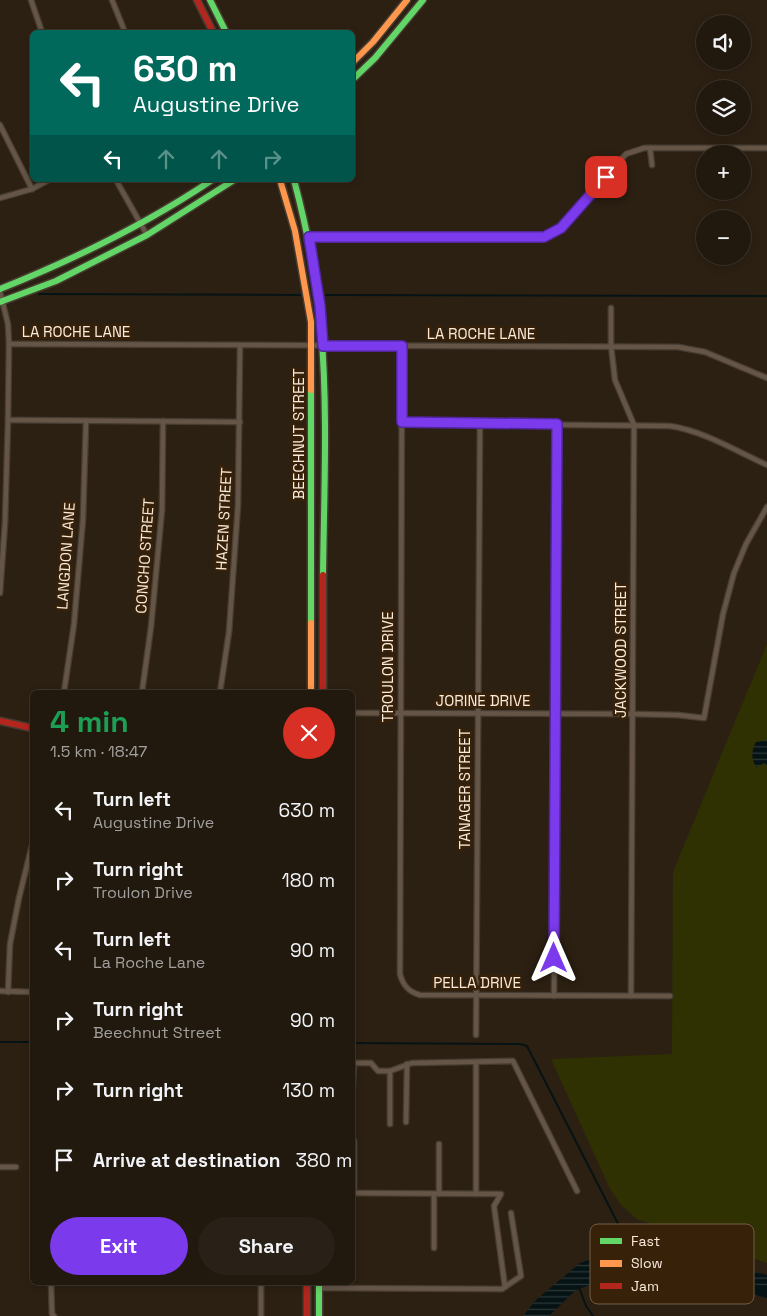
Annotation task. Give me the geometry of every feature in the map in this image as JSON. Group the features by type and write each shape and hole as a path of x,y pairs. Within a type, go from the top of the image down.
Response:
{"main road":[{"path":"197,0 212,30"},
{"path":"210,0 225,30"},
{"path":"355,60 407,0"},
{"path":"355,77 375,58 423,0"},
{"path":"0,290 66,262 140,225 209,182"},
{"path":"1,302 64,277 147,235 231,182"},
{"name":"BEECHNUT STREET","path":"281,182 297,237 309,302 312,346 311,690"},
{"name":"BEECHNUT STREET","path":"295,182 309,237 318,292 323,346 323,690"},
{"path":"312,462 324,462"},
{"path":"312,594 323,594"},
{"path":"0,721 30,728"},
{"path":"306,1316 307,1285"},
{"path":"319,1285 319,1316"}],"street":[{"path":"31,0 41,30"},
{"path":"112,0 124,30"},
{"path":"0,125 32,189"},
{"path":"309,237 544,237 561,228 626,154 644,148 767,148"},
{"path":"650,148 652,165"},
{"path":"0,198 32,189 46,182"},
{"path":"117,182 147,235"},
{"path":"0,290 1,302 8,324 9,344 5,523 0,593"},
{"name":"JACKWOOD STREET","path":"611,308 611,346 615,382 634,425 631,996"},
{"name":"LA ROCHE LANE","path":"9,344 611,346 693,349 705,352 767,378"},
{"name":"HAZEN STREET","path":"220,690 229,632 238,505 240,346"},
{"name":"TROULON DRIVE","path":"402,346 400,974 406,987"},
{"path":"8,420 240,422"},
{"name":"LANGDON LANE","path":"64,690 74,624 78,577 86,421"},
{"name":"CONCHO STREET","path":"142,690 152,627 162,510 163,421"},
{"path":"402,422 679,427 709,438 767,465"},
{"name":"TANAGER STREET","path":"476,1035 480,423"},
{"path":"554,996 557,424"},
{"name":"JORINE DRIVE","path":"355,713 633,714 678,715 704,718 723,614 734,573 746,544 767,507"},
{"path":"8,992 10,944 30,853"},
{"name":"PELLA DRIVE","path":"406,987 410,992 420,996 670,996"},
{"path":"0,991 30,992"},
{"path":"355,1063 371,1063 378,1070 390,1071 407,1064 513,1061 577,1191"},
{"path":"476,1062 476,1194"},
{"path":"406,1122 407,1064"},
{"path":"390,1071 390,1124"},
{"path":"434,1248 439,1144"},
{"path":"0,1167 16,1167"},
{"path":"355,1193 501,1194 494,1206 505,1287"},
{"path":"319,1285 502,1289 521,1276 511,1212"},
{"path":"51,1285 51,1306 54,1316"},
{"path":"261,1285 261,1316"}],"shaded area":[{"path":"767,644 767,1263 754,1259 754,1224 652,1224 637,1219 621,1205 610,1189 551,1059 672,1054 673,872"},
{"path":"767,740 767,766 765,763 756,767 752,754 754,745 756,742"},
{"path":"590,1259 590,1285 575,1291 549,1316 523,1316 537,1299 580,1263"},
{"path":"754,1271 767,1275 767,1291 754,1286"}],"waterway":[{"path":"39,294 300,295"},
{"path":"326,295 767,296"},
{"path":"0,1042 30,1042"},
{"path":"355,1043 520,1044 527,1046 618,1224"},
{"path":"579,1287 586,1306 593,1316"},
{"path":"754,1289 767,1293"}],"traffic: fast":[{"path":"210,0 225,30"},
{"path":"355,77 375,58 423,0"},
{"path":"0,289 55,266 109,240 161,212 209,182"},
{"path":"0,302 56,281 147,235 231,182"},
{"path":"294,182 311,254 321,329 325,421 323,575"},
{"path":"311,390 311,623"},
{"path":"319,1285 319,1316"}],"traffic: slow":[{"path":"355,60 373,42 407,0"},
{"path":"281,182 295,231 311,322 311,390"},
{"path":"311,623 311,690"}],"traffic: jam":[{"path":"197,0 212,30"},
{"path":"323,575 323,690"},
{"path":"0,721 30,728"},
{"path":"307,1285 307,1316"}],"route":[{"path":"554,958 557,424 402,422 402,346 323,346 320,306 309,237 544,237 561,228 606,177"}]}
